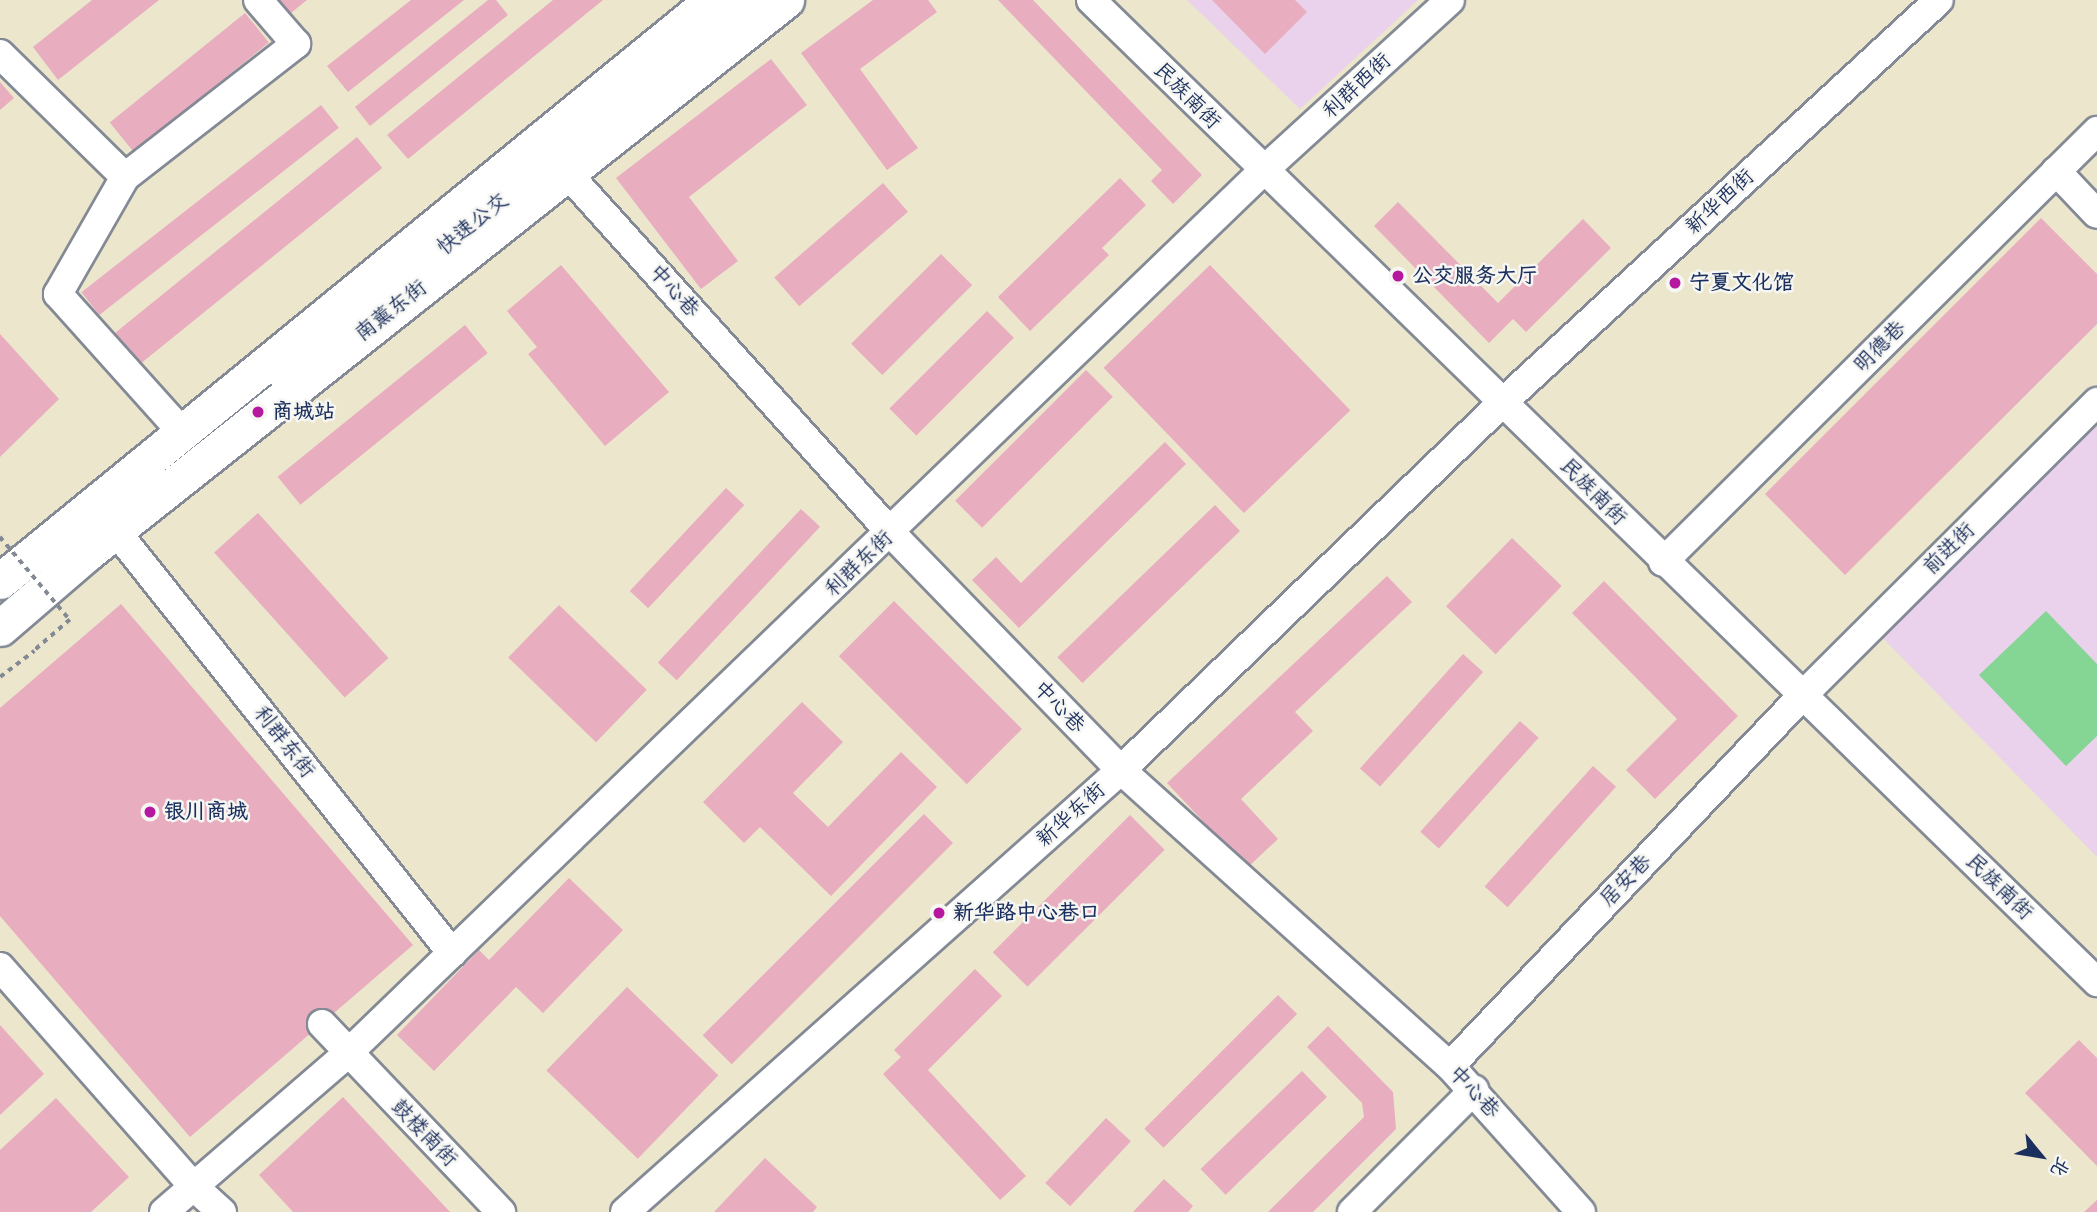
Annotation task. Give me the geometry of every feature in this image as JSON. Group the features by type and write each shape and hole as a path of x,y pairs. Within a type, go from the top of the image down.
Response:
{"main road":[{"name":"南薰东街","path":"0,581 712,0"},
{"name":"南薰东街","path":"0,628 115,530 786,0"}],"street":[{"path":"182,432 58,294 125,177 296,44 258,0"},
{"name":"快速公交","path":"0,609 198,444 752,0"},
{"name":"民族南街","path":"1091,0 1801,697 2093,970"},
{"name":"利群西街","path":"1263,171 1450,0"},
{"name":"新华西街","path":"1502,403 1939,0"},
{"path":"0,54 125,177"},
{"name":"明德巷","path":"1663,562 2097,131"},
{"name":"利群东街","path":"164,1212 348,1054 891,533 1263,171"},
{"name":"中心巷","path":"566,172 891,533 1121,770 1451,1066 1581,1212"},
{"path":"2056,172 2097,214"},
{"name":"前进街","path":"1801,697 2097,402"},
{"name":"新华东街","path":"625,1212 1121,770 1502,403"},
{"name":"利群东街","path":"115,530 452,953"},
{"name":"居安巷","path":"1451,1066 1801,697"},
{"path":"0,967 193,1186 222,1212"},
{"name":"鼓楼南街","path":"321,1024 501,1212"},
{"path":"1352,1212 1474,1090"}],"path":[{"path":"0,537 70,620 0,677"}],"shaded area":[{"path":"1187,0 1418,0 1300,109"},
{"path":"2097,421 2097,857 1879,634"}],"green space":[{"path":"2046,611 2097,664 2097,736 2066,766 1979,675"}],"building":[{"path":"92,0 159,0 58,80 33,47"},
{"path":"273,0 307,0 286,17"},
{"path":"411,0 464,0 348,92 327,66"},
{"path":"488,0 496,0 508,15 370,126 355,107"},
{"path":"553,0 603,0 408,159 387,135"},
{"path":"873,0 928,0 937,12 860,69 918,148 887,170 801,53"},
{"path":"998,0 1033,0 1202,175 1173,204 1151,181 1162,170"},
{"path":"1212,0 1295,0 1307,12 1265,54"},
{"path":"245,13 269,43 134,152 110,123"},
{"path":"771,59 807,105 689,197 738,261 701,289 616,178"},
{"path":"0,82 14,98 0,110"},
{"path":"321,105 339,128 99,315 81,292"},
{"path":"357,137 382,168 139,365 114,334"},
{"path":"1120,178 1146,205 1102,248 1109,255 1030,331 998,297"},
{"path":"883,183 908,212 799,306 774,277"},
{"path":"1398,202 1498,303 1583,219 1611,248 1526,332 1513,319 1489,343 1374,226"},
{"path":"2041,218 2097,274 2097,324 1845,575 1765,494"},
{"path":"941,254 972,285 882,375 851,344"},
{"path":"561,265 669,392 605,446 528,354 537,347 507,311"},
{"path":"1210,265 1350,410 1244,513 1104,368"},
{"path":"987,311 1014,338 916,435 889,409"},
{"path":"465,325 488,353 300,505 278,477"},
{"path":"0,334 59,399 0,457"},
{"path":"1086,370 1113,397 982,528 955,501"},
{"path":"1165,442 1186,464 1019,628 972,580 996,557 1021,583"},
{"path":"726,488 744,505 648,608 630,591"},
{"path":"1215,505 1240,531 1082,683 1057,657"},
{"path":"801,509 820,527 677,680 658,663"},
{"path":"258,513 388,658 345,697 214,552"},
{"path":"1512,538 1562,586 1496,654 1446,606"},
{"path":"1387,576 1412,602 1295,712 1313,731 1241,799 1278,839 1247,868 1167,783"},
{"path":"1604,581 1738,716 1655,799 1626,770 1677,719 1572,613"},
{"path":"894,601 1022,729 967,784 839,656"},
{"name":"银川商城","path":"121,604 413,945 190,1137 0,916 0,708"},
{"path":"559,605 647,690 596,742 508,658"},
{"path":"1463,654 1483,672 1380,787 1360,768"},
{"path":"802,702 843,742 793,793 828,827 901,752 937,787 831,896 760,827 744,843 703,802"},
{"path":"1520,721 1539,738 1439,848 1420,832"},
{"path":"1593,766 1616,787 1508,907 1485,886"},
{"path":"924,814 953,843 732,1064 703,1035"},
{"path":"1130,815 1165,850 1027,987 993,952"},
{"path":"569,878 623,930 543,1013 516,987 434,1071 397,1035 479,950 489,960"},
{"path":"975,969 1002,996 928,1070 1026,1176 1000,1200 883,1074 901,1057 894,1050"},
{"path":"627,987 718,1075 638,1159 546,1070"},
{"path":"1278,995 1297,1014 1163,1148 1144,1129"},
{"path":"0,1025 44,1074 0,1115"},
{"path":"1328,1026 1393,1092 1396,1129 1313,1212 1268,1212 1364,1117 1362,1103 1307,1047"},
{"path":"2079,1040 2097,1058 2097,1166 2025,1093"},
{"path":"1302,1071 1327,1097 1226,1195 1201,1169"},
{"path":"343,1097 450,1212 293,1212 259,1175"},
{"path":"56,1098 129,1177 91,1212 0,1212 0,1150"},
{"path":"1106,1118 1131,1141 1070,1206 1045,1183"},
{"path":"765,1158 817,1207 813,1212 714,1212"},
{"path":"1164,1179 1193,1206 1188,1212 1133,1212"},
{"path":"2097,1200 2097,1212 2084,1212"}],"place":[{"name":"公交服务大厅","path":"1398,276"},
{"name":"宁夏文化馆","path":"1675,283"},
{"name":"商城站","path":"258,412"},
{"name":"银川商城","path":"150,812"},
{"name":"新华路中心巷口","path":"939,913"}]}
